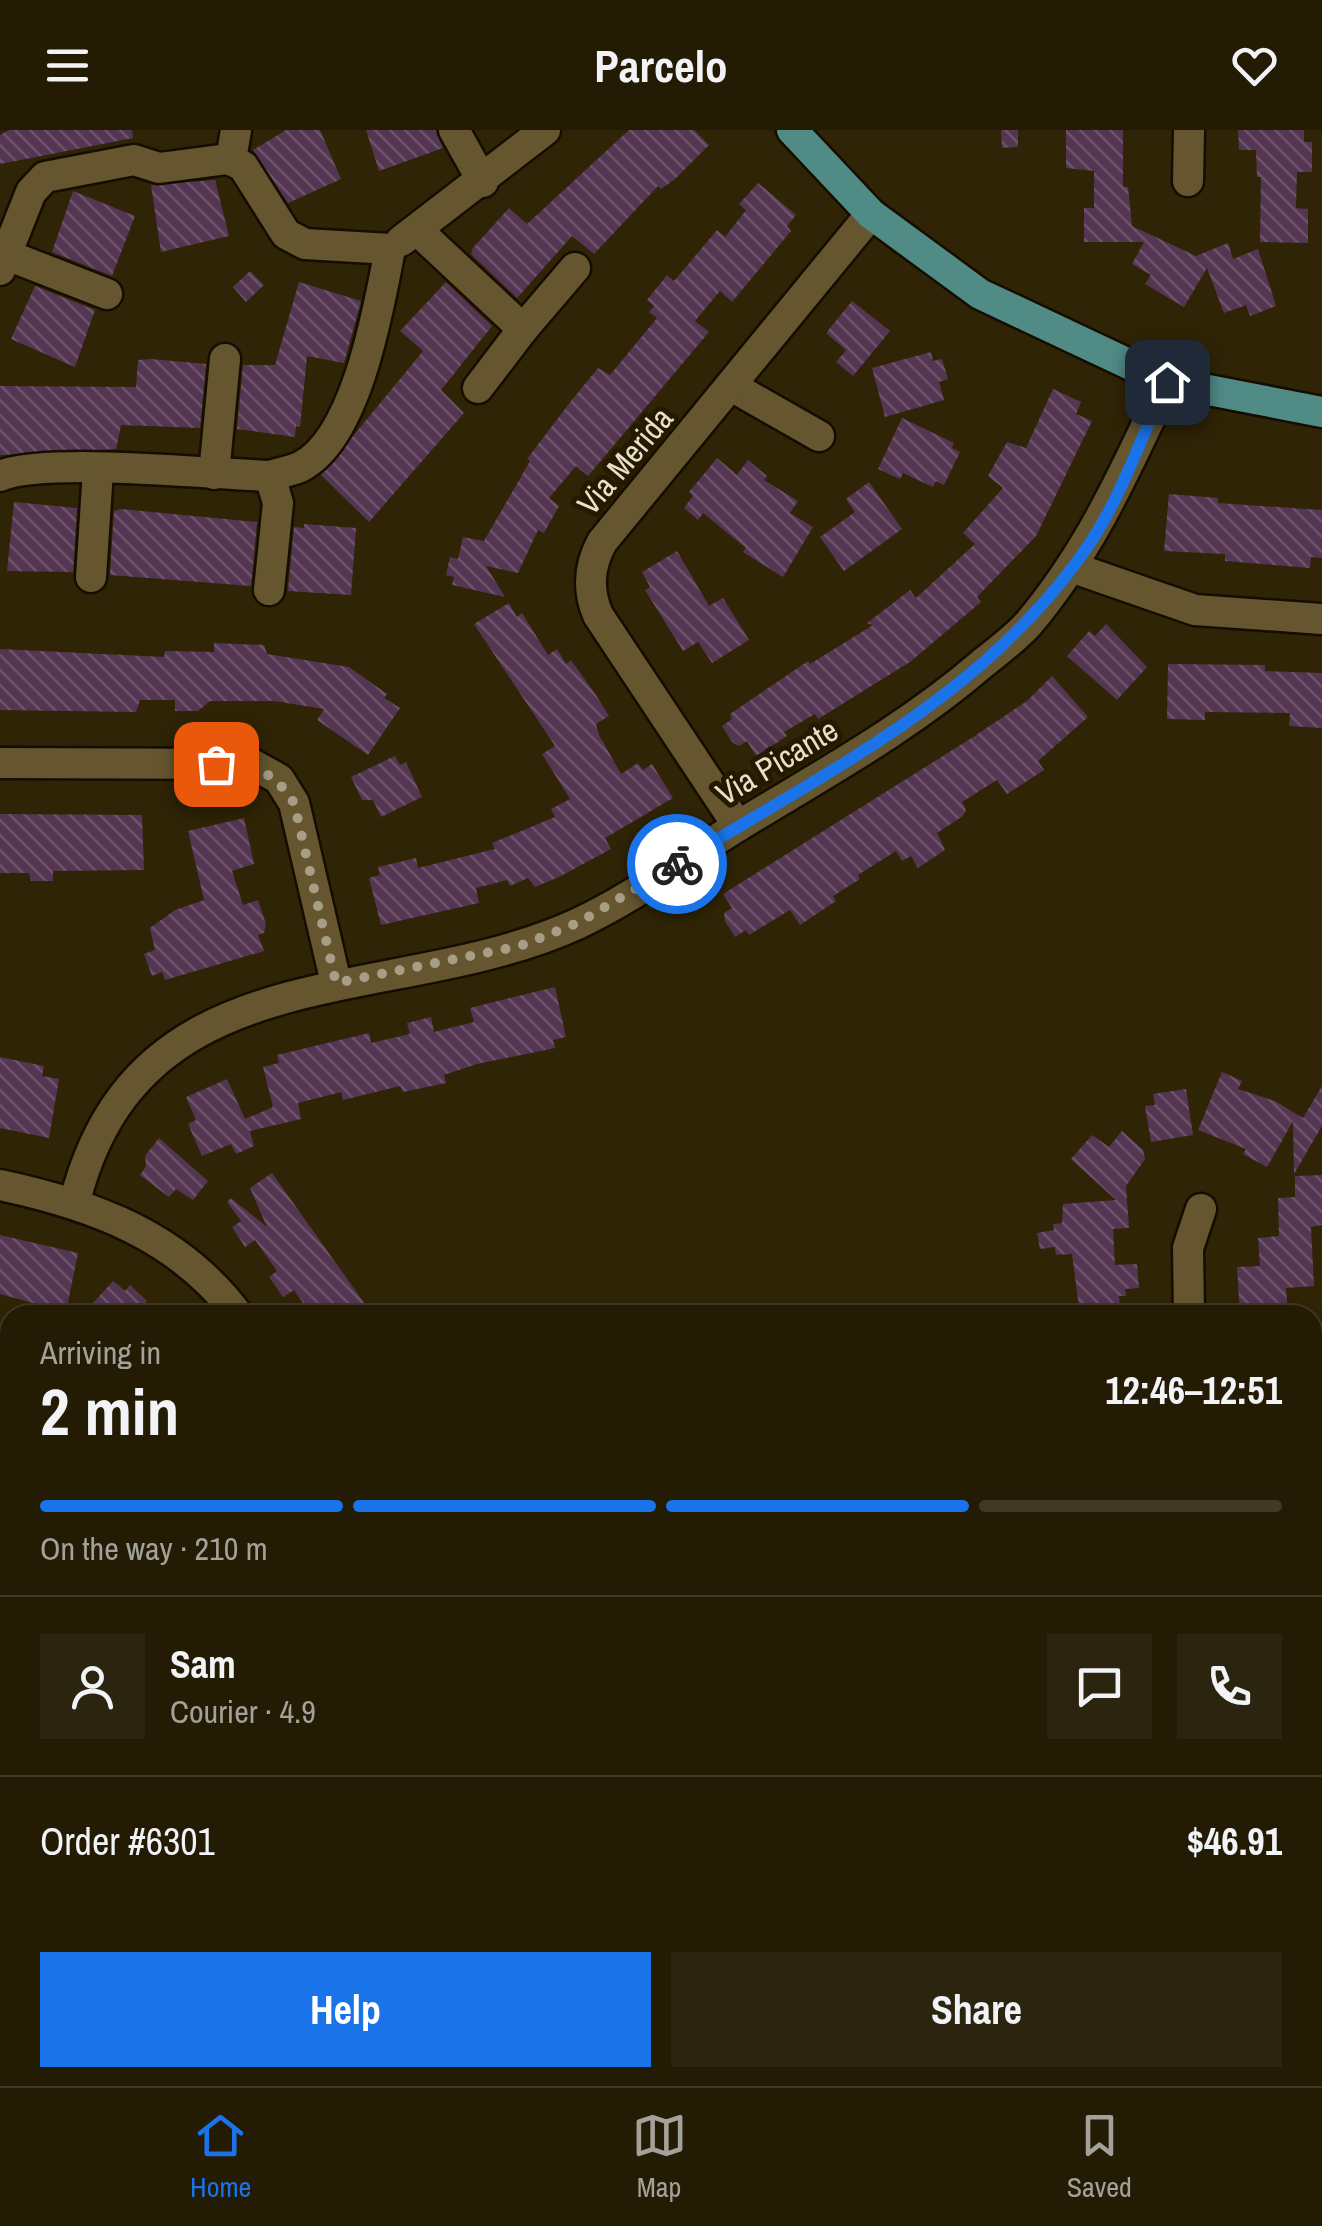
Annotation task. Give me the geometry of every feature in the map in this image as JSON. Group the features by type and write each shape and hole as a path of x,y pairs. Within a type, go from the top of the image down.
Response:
{"main road":[{"path":"792,130 871,214 980,294 1167,382 1322,412"}],"street":[{"path":"454,130 483,182"},
{"path":"108,294 4,262 31,192 45,177 134,160 160,168 233,145 286,234 305,244 390,249 483,182 545,130"},
{"path":"1188,181 1189,130"},
{"name":"Via Merida","path":"738,826 598,616 590,584 595,555 871,214"},
{"path":"417,230 523,329"},
{"path":"0,476 14,470 98,470 270,476 302,466 336,428 354,396 376,326 390,249"},
{"path":"478,388 575,268"},
{"path":"214,474 224,359"},
{"name":"Via Picante","path":"75,1201 104,1122 133,1081 171,1047 238,1011 336,983 491,955 549,936 610,906 926,712 1026,626 1094,537 1167,382"},
{"path":"732,387 819,436"},
{"path":"91,578 98,470"},
{"path":"269,590 278,503 270,476"},
{"path":"1071,568 1195,610 1322,619"},
{"path":"0,763 252,764 279,779 294,803 336,983"},
{"path":"0,1185 75,1201 146,1232 228,1305"},
{"path":"1189,1305 1188,1248 1201,1209"}],"building":[{"path":"9,130 132,130 133,138 0,164 0,135"},
{"path":"286,130 320,130 341,179 288,203 253,150"},
{"path":"366,130 435,130 443,148 379,171"},
{"path":"629,130 694,130 709,145 675,179 661,189 658,186 594,254 572,236 517,298 471,254 473,248 509,208 527,224"},
{"path":"1001,130 1018,130 1018,147 1002,148"},
{"path":"1066,130 1123,130 1123,187 1128,187 1132,226 1196,256 1228,243 1233,259 1258,249 1276,306 1250,316 1246,305 1224,313 1207,268 1184,307 1145,284 1151,275 1132,264 1144,242 1084,242 1084,208 1094,208 1094,171 1066,168"},
{"path":"1238,130 1304,130 1304,142 1312,142 1312,172 1297,172 1296,208 1308,209 1308,243 1260,242 1261,177 1257,177 1256,150 1239,150"},
{"path":"215,180 229,236 161,252 151,185"},
{"path":"758,183 796,215 787,226 791,231 732,302 720,291 695,321 709,332 588,476 576,466 549,498 559,506 544,533 538,530 518,573 486,566 505,597 452,585 454,577 446,575 450,557 458,559 463,537 484,541 530,461 527,459 571,401 598,368 610,375 657,318 649,312 654,306 647,300 667,275 674,281 717,230 725,237 746,210 739,204"},
{"path":"73,191 135,216 112,276 52,252"},
{"path":"250,271 264,285 246,302 233,287"},
{"path":"299,282 361,301 344,363 307,356 300,427 296,426 295,437 237,429 243,365 275,365"},
{"path":"446,282 492,326 441,390 464,413 369,522 321,475 423,351 400,331"},
{"path":"35,286 95,310 75,367 11,339"},
{"path":"852,301 890,331 853,376 836,362 846,350 826,333"},
{"path":"931,352 933,361 942,359 948,379 939,382 944,400 885,417 872,368"},
{"path":"138,360 206,364 200,428 121,425 116,449 0,455 0,386 136,387"},
{"path":"1053,389 1081,402 1076,414 1092,421 1036,536 977,597 981,602 910,662 818,719 815,714 784,732 787,736 756,756 747,741 739,746 732,742 722,726 732,719 730,714 808,661 810,664 873,625 867,623 910,590 916,598 975,544 963,533 1003,488 988,476 1007,442 1026,448"},
{"path":"902,418 954,443 952,448 960,452 944,485 936,481 933,487 903,473 900,479 878,469"},
{"path":"717,458 737,475 748,460 767,476 764,480 798,501 790,513 813,527 783,577 743,552 746,548 703,513 698,520 684,508 693,496 689,492"},
{"path":"869,482 902,529 844,571 820,537 855,512 846,499"},
{"path":"1169,494 1218,498 1218,503 1322,510 1322,558 1311,557 1310,568 1225,561 1225,554 1164,551"},
{"path":"14,502 77,508 73,572 7,571"},
{"path":"114,511 257,522 251,586 110,575"},
{"path":"304,524 356,528 351,595 288,591 294,527 304,528"},
{"path":"677,551 709,606 723,598 749,640 712,663 698,642 683,651 645,590 650,587 642,572"},
{"path":"509,603 517,617 522,613 548,655 557,649 566,664 571,660 596,695 609,716 596,724 599,735 621,774 638,763 643,770 652,764 673,798 605,838 611,849 559,877 535,887 528,878 510,886 507,880 476,888 479,903 381,925 369,878 380,875 378,867 416,858 418,868 495,849 492,843 555,817 551,809 570,799 542,754 555,746 474,624"},
{"path":"1106,624 1147,667 1117,700 1067,656 1089,631 1095,636"},
{"path":"214,643 264,645 267,654 349,667 400,708 368,755 317,720 324,709 274,701 210,701 198,711 175,711 175,700 140,700 136,712 0,710 0,649 164,657 165,651 214,652"},
{"path":"1168,664 1265,665 1265,671 1322,673 1322,728 1289,726 1290,713 1205,712 1205,720 1167,719"},
{"path":"1052,676 1088,717 1038,761 1044,770 1007,794 997,780 962,802 966,810 963,816 937,833 945,850 918,868 911,856 902,861 896,851 858,875 860,879 833,896 836,901 800,925 790,910 749,935 746,930 735,937 725,921 724,913 732,908 723,894 970,739 1027,701"},
{"path":"395,756 400,765 406,762 422,797 381,817 373,800 362,800 351,777"},
{"path":"0,814 142,815 144,870 53,871 53,881 31,881 29,873 0,873"},
{"path":"244,818 254,864 232,871 243,905 258,900 266,924 264,933 258,935 264,951 165,980 162,972 152,976 144,954 155,950 150,928 175,910 204,900 188,831"},
{"path":"555,987 566,1037 553,1040 555,1048 477,1064 444,1075 446,1083 403,1092 400,1086 343,1100 341,1092 298,1103 301,1119 250,1131 254,1146 236,1154 231,1144 202,1156 188,1124 196,1120 186,1097 227,1079 245,1119 273,1107 263,1067 279,1063 277,1055 369,1033 371,1043 410,1034 407,1023 431,1017 434,1032 474,1022 470,1008"},
{"path":"0,1057 44,1066 42,1076 59,1079 49,1138 0,1128"},
{"path":"1222,1072 1242,1081 1238,1089 1275,1101 1303,1118 1322,1086 1322,1126 1294,1174 1293,1121 1267,1167 1243,1154 1246,1149 1198,1130"},
{"path":"1186,1089 1193,1135 1151,1142 1145,1106 1155,1105 1153,1094"},
{"path":"1122,1131 1143,1150 1145,1159 1126,1186 1129,1228 1113,1229 1115,1265 1137,1264 1139,1288 1125,1289 1126,1296 1119,1296 1120,1305 1079,1305 1072,1254 1056,1255 1055,1247 1040,1249 1037,1233 1054,1230 1053,1224 1062,1223 1063,1204 1116,1200 1071,1159 1092,1135 1109,1147"},
{"path":"159,1138 208,1181 193,1200 176,1189 169,1197 140,1175 146,1166 145,1156"},
{"path":"272,1173 366,1305 304,1305 294,1290 283,1297 269,1277 277,1271 255,1240 245,1247 232,1227 241,1221 227,1202 231,1198 267,1227 250,1188"},
{"path":"1322,1175 1322,1225 1311,1227 1314,1286 1286,1288 1287,1305 1239,1305 1237,1267 1260,1266 1258,1238 1279,1236 1278,1198 1295,1197 1295,1176"},
{"path":"0,1235 78,1253 67,1305 40,1305 0,1294"},
{"path":"113,1281 125,1291 130,1285 147,1301 144,1305 91,1305"}],"way so far":[{"path":"216,764 252,764 279,779 294,803 336,983 491,955 549,936 610,906 677,864"}],"route":[{"path":"677,864 926,712 1026,626 1094,537 1167,382"}]}
